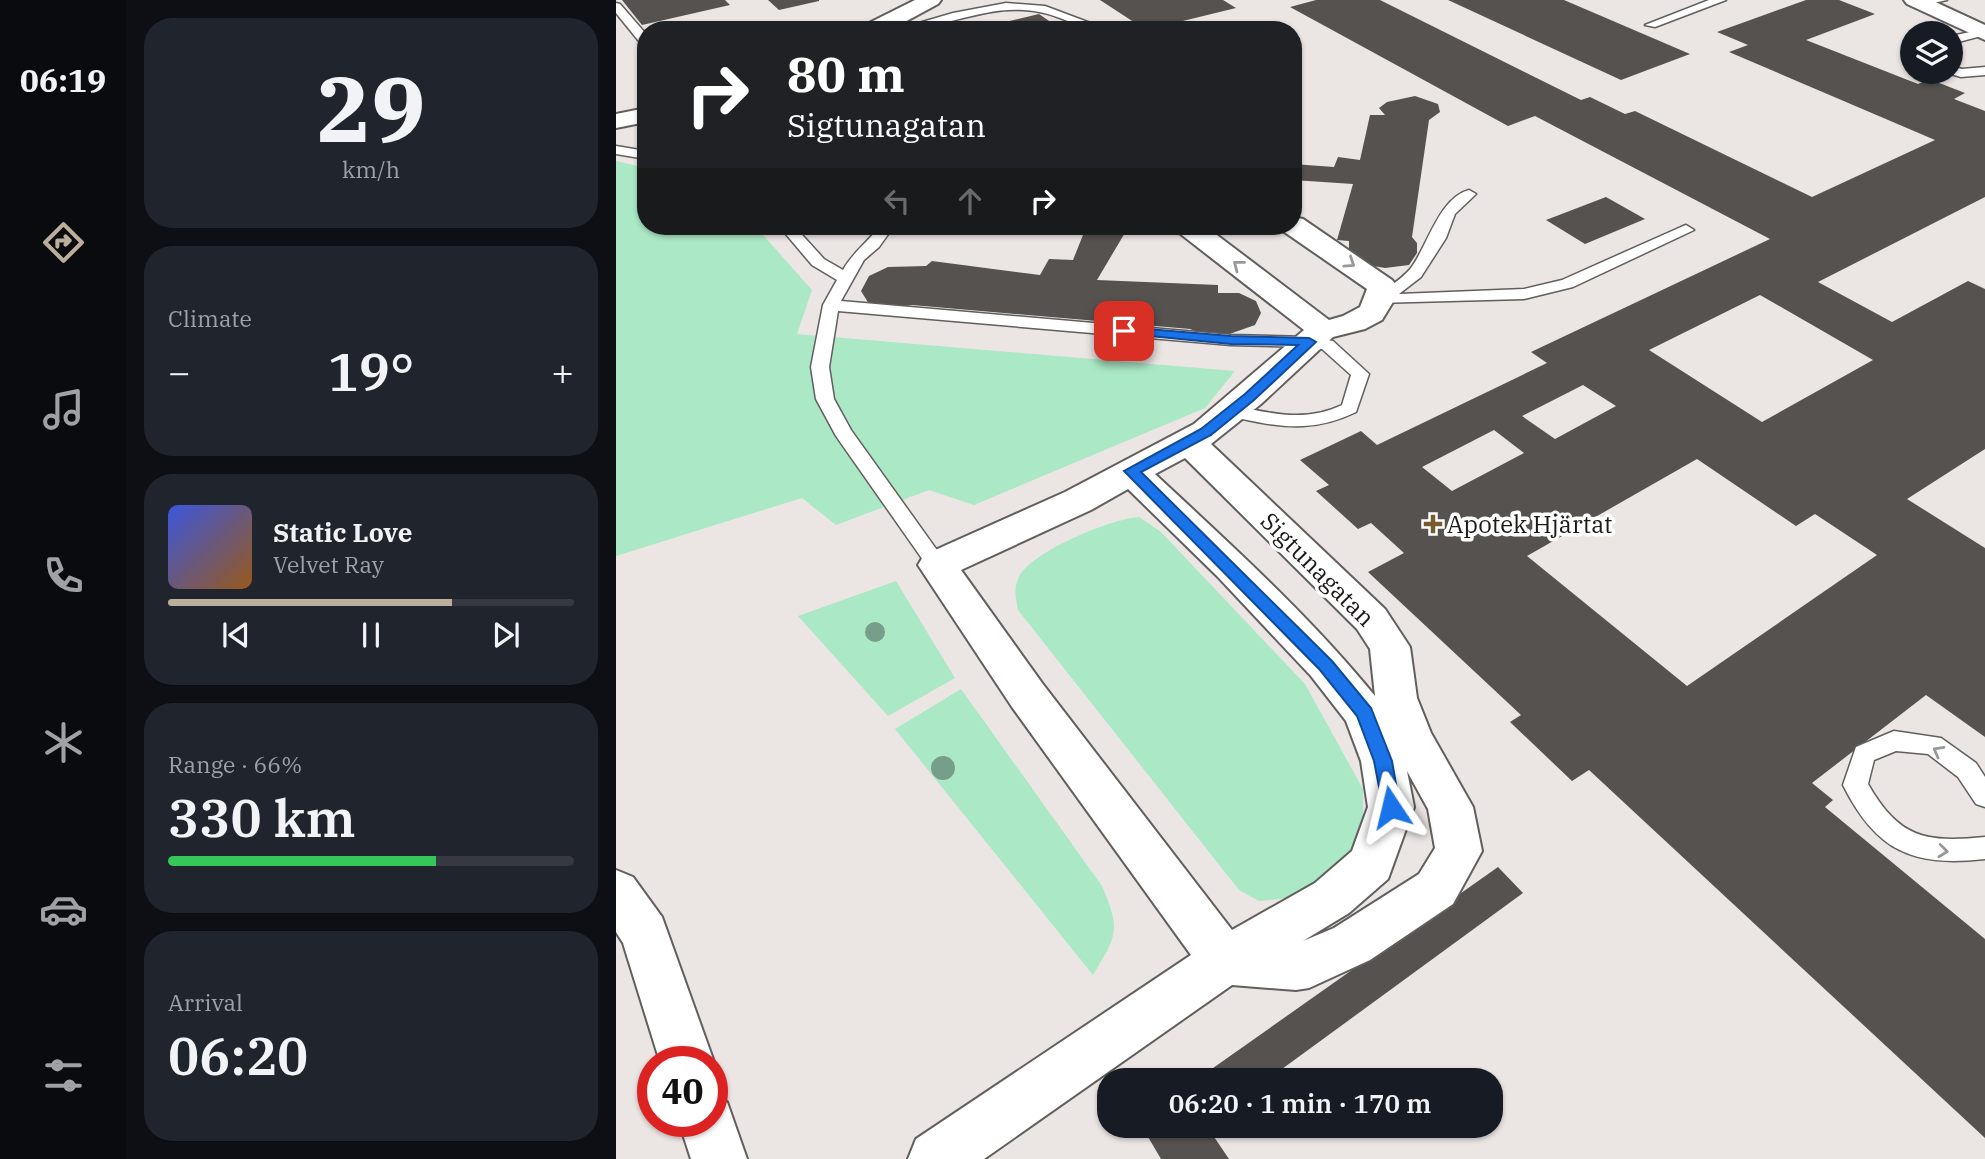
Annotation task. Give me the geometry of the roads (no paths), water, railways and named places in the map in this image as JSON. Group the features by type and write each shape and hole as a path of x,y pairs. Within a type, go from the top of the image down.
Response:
{"street":[{"path":"890,21 931,0"},
{"path":"1927,2 1984,32"},
{"path":"616,121 637,117"},
{"path":"1226,961 1027,695 937,565 1078,501 1206,432 1316,336 1357,323 1377,309 1382,300 1382,286 1302,231"},
{"path":"1198,235 1316,336"},
{"name":"Sigtunagatan","path":"1188,442 1371,619 1390,648 1396,698 1410,737 1450,807 1459,851 1436,890 1352,944 1309,964 1296,966 1226,961"},
{"path":"936,1159 1226,961 1332,898 1371,864 1391,807 1383,761 1364,713 1326,665 1230,566 1131,471"},
{"path":"616,892 645,933 682,1046"},
{"path":"712,1137 719,1159"}],"lane":[{"path":"1651,25 1720,0"},
{"path":"935,21 1018,2 1078,21"},
{"path":"616,6 637,30"},
{"path":"1963,37 1984,32"},
{"path":"1963,73 1985,71"},
{"path":"616,150 637,154"},
{"path":"1382,300 1416,274 1438,238 1448,212 1469,194"},
{"path":"1382,300 1524,294 1567,284 1686,230"},
{"path":"794,235 817,262 846,278"},
{"path":"880,235 858,257 831,305 820,366 825,399 843,432 937,565"},
{"path":"831,305 1231,340 1316,336 1360,374 1350,408 1329,420 1294,424 1231,411"},
{"path":"1985,797 1967,770 1933,746 1894,741 1864,754 1855,785 1881,825 1914,846 1949,853 1985,848"}],"place":[{"name":"Apotek Hjärtat","path":"1433,524"}]}
